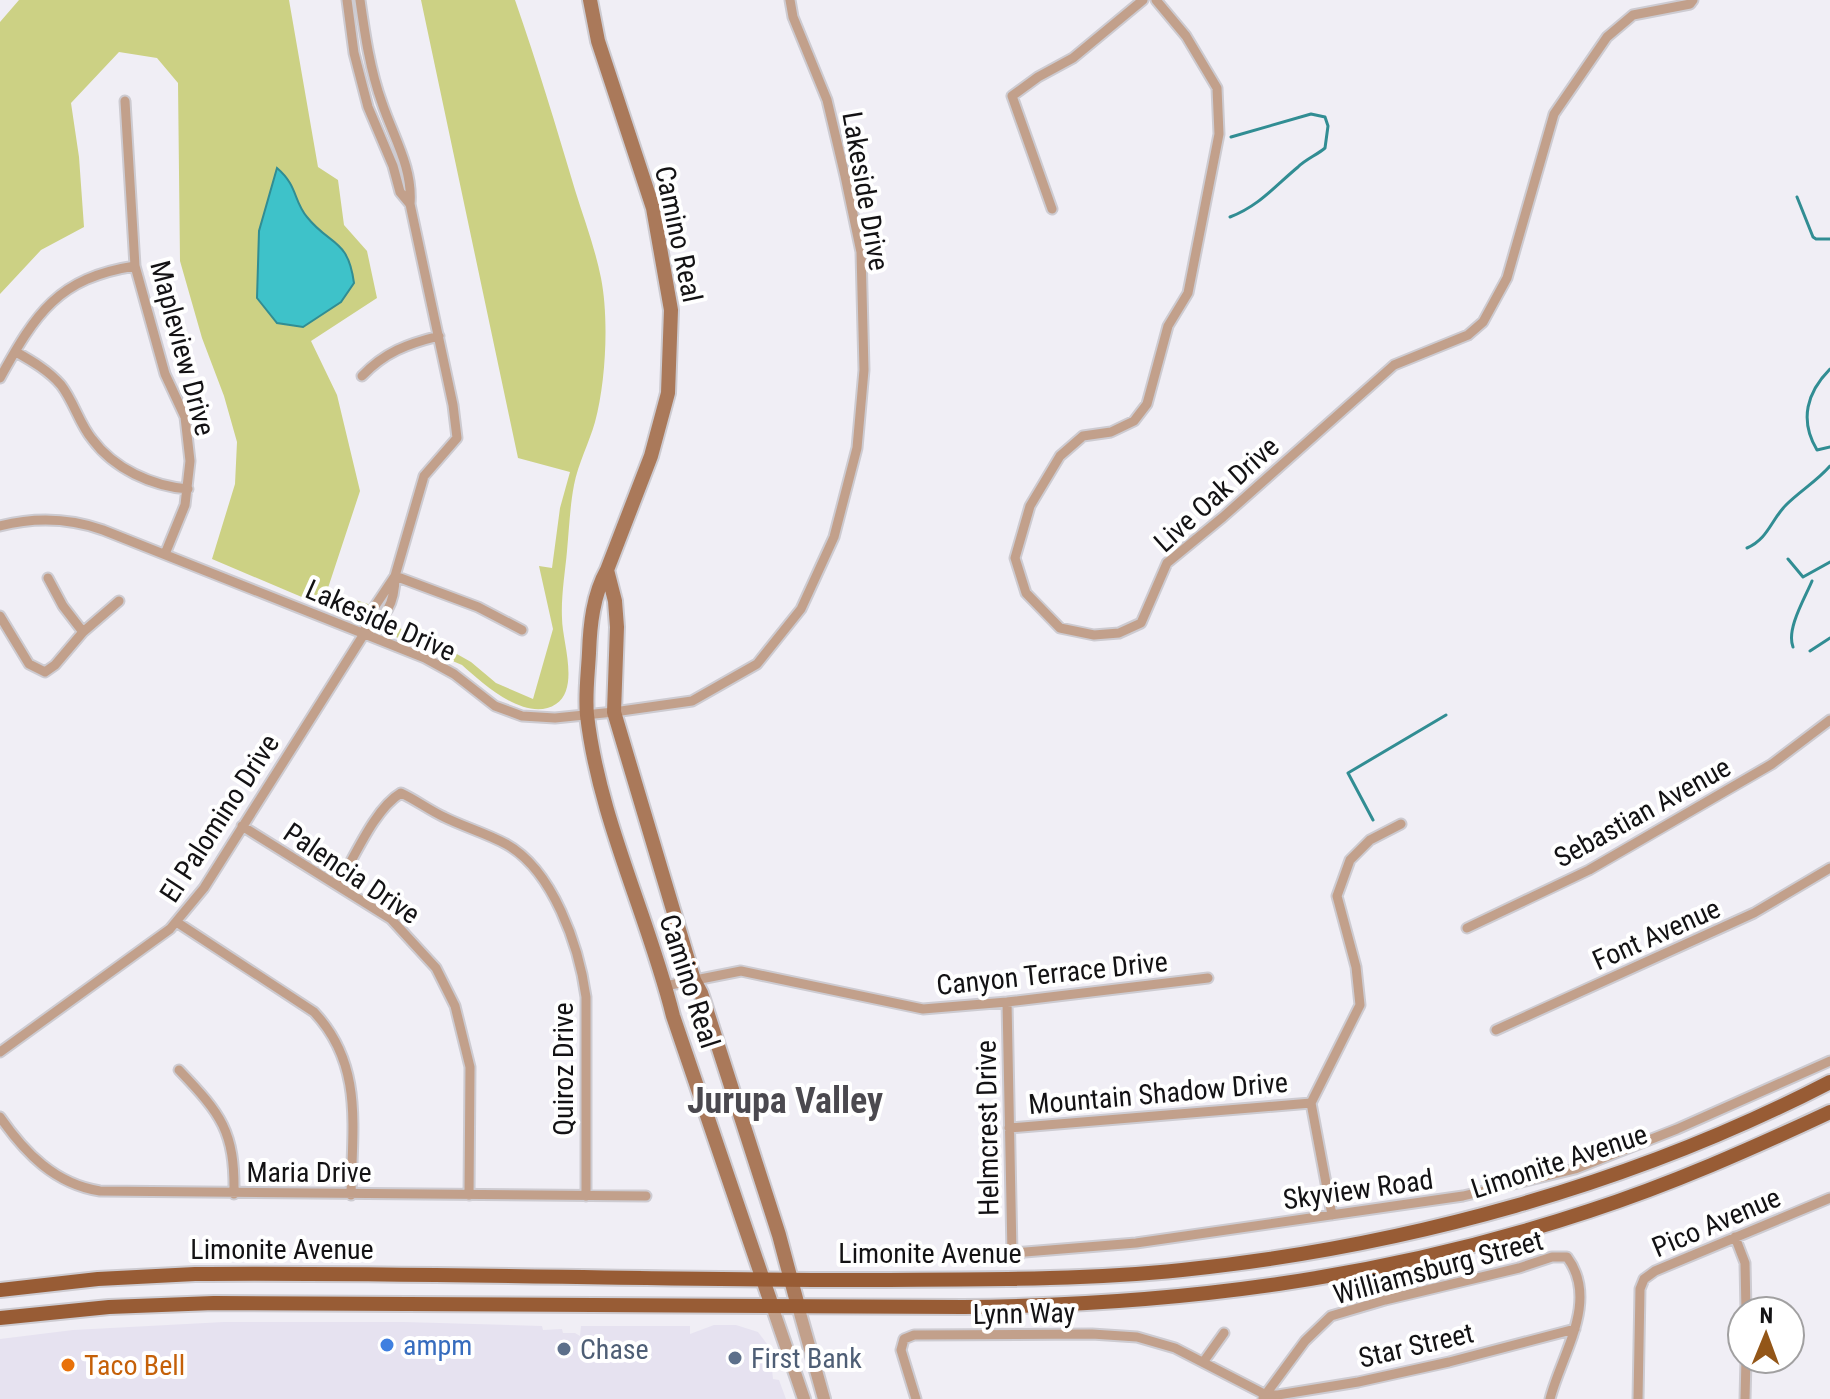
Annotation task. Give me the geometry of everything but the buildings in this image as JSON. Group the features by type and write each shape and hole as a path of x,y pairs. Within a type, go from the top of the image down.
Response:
{"main road":[{"name":"Camino Real","path":"590,0 598,41 653,208 671,310 668,393 651,456 607,570 597,587 590,635 587,714 604,797 678,1031 772,1306"},
{"name":"Camino Real","path":"607,570 615,601 617,627 614,712 694,980 706,1006 779,1235 798,1306"},
{"name":"Limonite Avenue","path":"0,1290 98,1279 195,1274 1020,1280 1255,1261 1457,1222 1575,1188 1755,1118 1830,1082"},
{"name":"Limonite Avenue","path":"0,1318 109,1307 200,1303 1044,1306 1200,1296 1325,1278 1466,1247 1592,1210 1731,1157 1830,1112"}],"street":[{"name":"El Palomino Drive","path":"347,0 354,53 368,107 393,166 400,192 410,204"},
{"name":"El Palomino Drive","path":"360,0 367,49 381,101 405,162 411,187 410,204 453,405 457,438 424,476 395,576 395,593 382,621 364,634"},
{"name":"Lakeside Drive","path":"0,526 46,519 80,523 165,554 442,667 495,706 522,716 555,718 692,701 757,664 801,609 834,537 857,448 864,370 861,252 827,100 793,17 790,0"},
{"path":"1052,209 1012,96 1073,58 1143,0"},
{"name":"Live Oak Drive","path":"1156,0 1186,36 1217,88 1219,134 1188,293 1168,326 1147,404 1134,421 1111,432 1083,436 1060,456 1030,506 1015,558 1026,593 1060,628 1094,635 1119,633 1141,623 1167,563 1394,365 1468,335 1483,322 1507,278 1554,114 1607,37 1633,15 1690,4 1693,0"},
{"name":"Mapleview Drive","path":"125,101 135,266 165,374 185,417 190,461 188,489 165,554"},
{"path":"0,378 48,305 67,289 96,274 135,266"},
{"path":"362,376 379,359 401,346 439,336"},
{"path":"16,352 43,369 60,385 91,439 114,461 145,479 188,489"},
{"name":"El Palomino Drive","path":"0,1052 178,923 204,888 364,634 369,615 395,576"},
{"path":"395,576 455,597 522,630"},
{"path":"48,578 63,606 83,632"},
{"path":"379,597 391,602"},
{"path":"0,616 29,664 45,672 55,665 83,632 119,601"},
{"name":"Sebastian Avenue","path":"1467,928 1589,870 1772,764 1830,720"},
{"name":"Quiroz Drive","path":"338,885 382,811 392,798 401,793 444,817 507,845 537,870 559,903 584,982 586,1196"},
{"path":"1332,1215 1311,1103 1360,1005 1356,967 1337,896 1350,860 1370,840 1401,824"},
{"name":"Palencia Drive","path":"242,826 391,919 436,968 455,1006 470,1067 469,1195"},
{"name":"Font Avenue","path":"1496,1030 1754,913 1830,868"},
{"path":"178,923 314,1012 326,1024 350,1076 351,1195"},
{"name":"Canyon Terrace Drive","path":"665,986 741,971 923,1009 1208,978"},
{"name":"Helmcrest Drive","path":"1007,1002 1012,1253"},
{"name":"Skyview Road","path":"964,1252 1012,1253 1136,1243 1463,1196 1575,1169 1677,1129 1830,1061"},
{"path":"179,1070 214,1107 223,1124 233,1155 234,1194"},
{"name":"Mountain Shadow Drive","path":"1009,1128 1311,1103"},
{"name":"Maria Drive","path":"0,1117 37,1162 83,1188 116,1192 234,1194 646,1196"},
{"name":"Pico Avenue","path":"1638,1399 1640,1296 1644,1279 1655,1271 1830,1198"},
{"path":"1735,1237 1745,1263 1746,1295"},
{"name":"Williamsburg Street","path":"1264,1397 1305,1341 1331,1316 1552,1257 1567,1257 1574,1266 1579,1307 1575,1329"},
{"name":"Camino Real","path":"772,1306 804,1399"},
{"name":"Camino Real","path":"798,1306 824,1399"},
{"path":"1550,1399 1575,1329"},
{"name":"Star Street","path":"1264,1397 1358,1382 1575,1329"},
{"path":"1204,1361 1224,1333"},
{"name":"Lynn Way","path":"916,1399 901,1350 904,1339 914,1335 1116,1335 1159,1343 1204,1361 1264,1397"},
{"path":"1745,1399 1746,1375"}],"shaded area":[{"path":"224,1322 542,1326 543,1330 562,1329 563,1333 580,1336 581,1326 690,1326 690,1334 714,1325 736,1325 758,1332 770,1348 773,1379 779,1380 786,1399 0,1399 0,1339 73,1330"}],"green space":[{"path":"19,0 289,0 318,167 338,180 344,225 367,251 377,298 311,341 337,395 360,491 327,591 368,604 399,628 441,645 471,662 496,683 533,699 553,629 539,566 552,568 560,508 570,472 518,458 421,0 515,0 593,245 605,312 604,369 599,406 576,477 572,501 562,610 568,676 563,697 556,704 544,709 519,705 493,691 462,665 212,559 235,484 237,442 180,261 178,83 157,58 119,52 71,103 84,227 41,250 0,294 0,22"}],"water":[{"path":"277,168 289,181 307,217 343,250 354,283 341,302 303,327 277,323 257,298 259,231"}],"waterway":[{"path":"1230,217 1258,201 1325,148 1328,126 1325,117 1311,114 1231,137"},
{"path":"1797,197 1813,237 1830,239"},
{"path":"1830,369 1811,397 1807,417 1811,439 1817,450 1830,447"},
{"path":"1747,548 1765,534 1786,505 1830,466"},
{"path":"1788,559 1803,577 1830,562"},
{"path":"1793,647 1794,623 1812,581"},
{"path":"1810,651 1830,638"},
{"path":"1373,820 1348,773 1446,715"}],"place":[{"name":"ampm","path":"387,1345"},
{"name":"Chase","path":"564,1349"},
{"name":"First Bank","path":"735,1358"},
{"name":"Taco Bell","path":"68,1365"}],"district":[{"name":"Jurupa Valley","path":"785,1100"}]}
